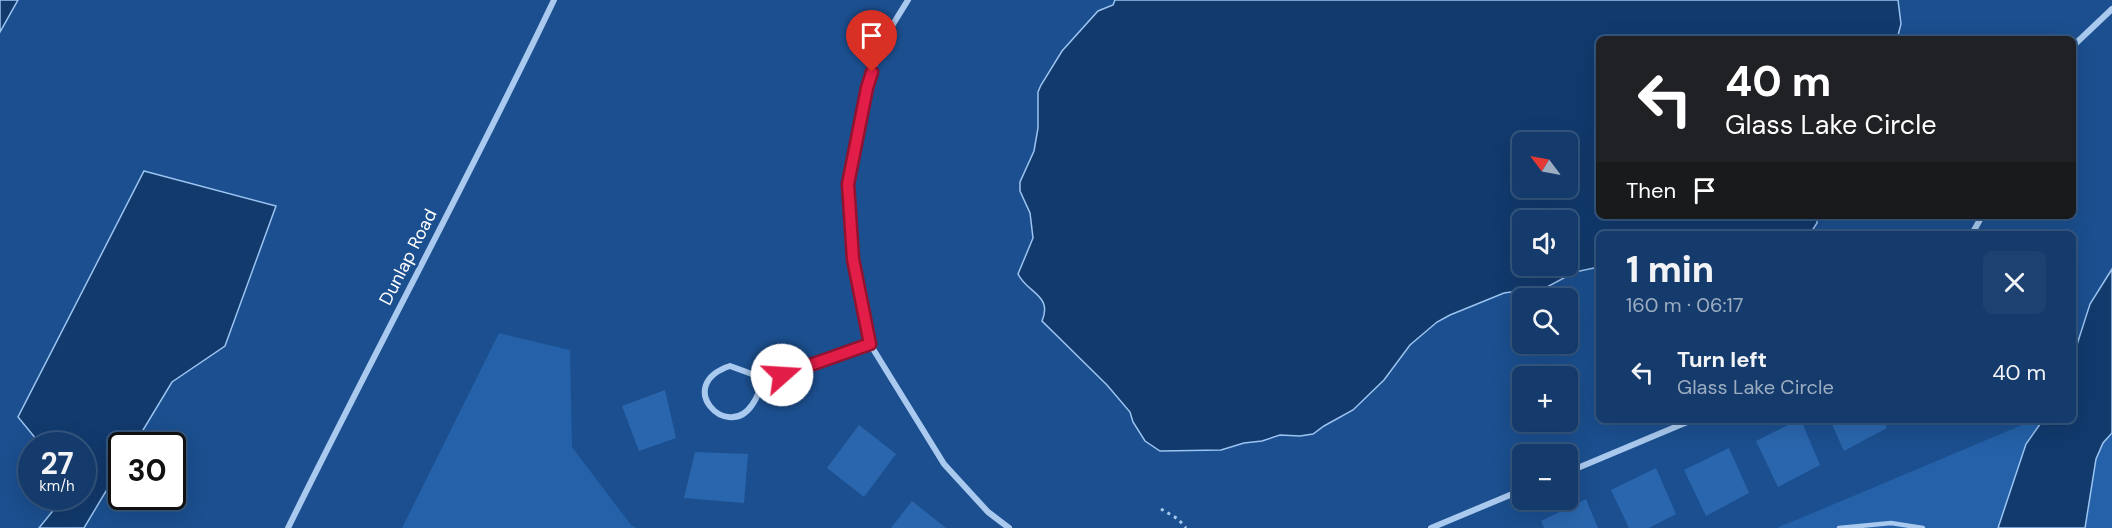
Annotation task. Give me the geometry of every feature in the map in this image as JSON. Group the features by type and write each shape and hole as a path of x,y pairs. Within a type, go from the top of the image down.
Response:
{"street":[{"name":"Dunlap Road","path":"288,528 351,399 498,117 554,0"},
{"path":"908,0 882,42 867,88 848,184 853,259 870,344 944,464 988,512 1008,528"},
{"path":"2076,43 2112,9"},
{"path":"760,383 870,344"},
{"path":"730,366 752,374 760,383 760,391 756,400 742,415 729,417 719,415 711,409 705,399 705,388 710,378 718,370 730,366"},
{"path":"1578,468 1685,423"},
{"path":"1431,528 1512,494"}],"lane":[{"path":"1839,528 1891,523 1923,528"}],"path":[{"path":"1161,509 1178,519 1186,528"}],"shaded area":[{"path":"0,0 18,0 0,32"},
{"path":"1115,0 1898,0 1901,24 1898,36 1596,36 1596,219 1817,219 1812,231 1596,231 1596,268 1578,271 1578,210 1512,210 1512,276 1568,276 1547,287 1512,288 1512,292 1504,293 1437,322 1410,345 1384,380 1353,410 1313,434 1280,435 1221,450 1160,451 1145,441 1133,422 1130,412 1107,385 1042,321 1044,305 1042,300 1018,274 1033,238 1030,213 1020,191 1020,182 1034,151 1038,128 1038,92 1062,51 1098,11 1113,5"},
{"path":"144,171 276,206 225,346 172,382 142,432 108,432 108,488 96,508 96,432 30,432 18,417"},
{"path":"2112,269 2112,433 2103,443 2096,459 2085,528 1998,528 2026,444 2041,423 2076,423 2076,348 2090,304"},
{"path":"499,333 570,350 572,447 631,525 637,528 402,528"},
{"path":"2112,393 2112,528 1777,528 2027,423 2076,423 2076,418"},
{"path":"54,510 95,510 84,528 39,528"}],"building":[{"path":"665,390 676,438 639,451 622,406"},
{"path":"1792,423 1802,423 1820,465 1778,487 1756,441"},
{"path":"1831,423 1884,423 1887,428 1844,451"},
{"path":"859,425 896,454 864,497 827,468"},
{"path":"1729,448 1749,493 1706,516 1684,470"},
{"path":"695,452 748,454 744,503 684,498"},
{"path":"1656,468 1676,514 1649,528 1629,528 1611,490"},
{"path":"1586,499 1598,528 1544,528 1541,521 1564,510 1578,510 1578,503"},
{"path":"912,501 946,528 891,528"}],"route":[{"path":"782,375 870,344 853,259 848,184 872,72"}]}
